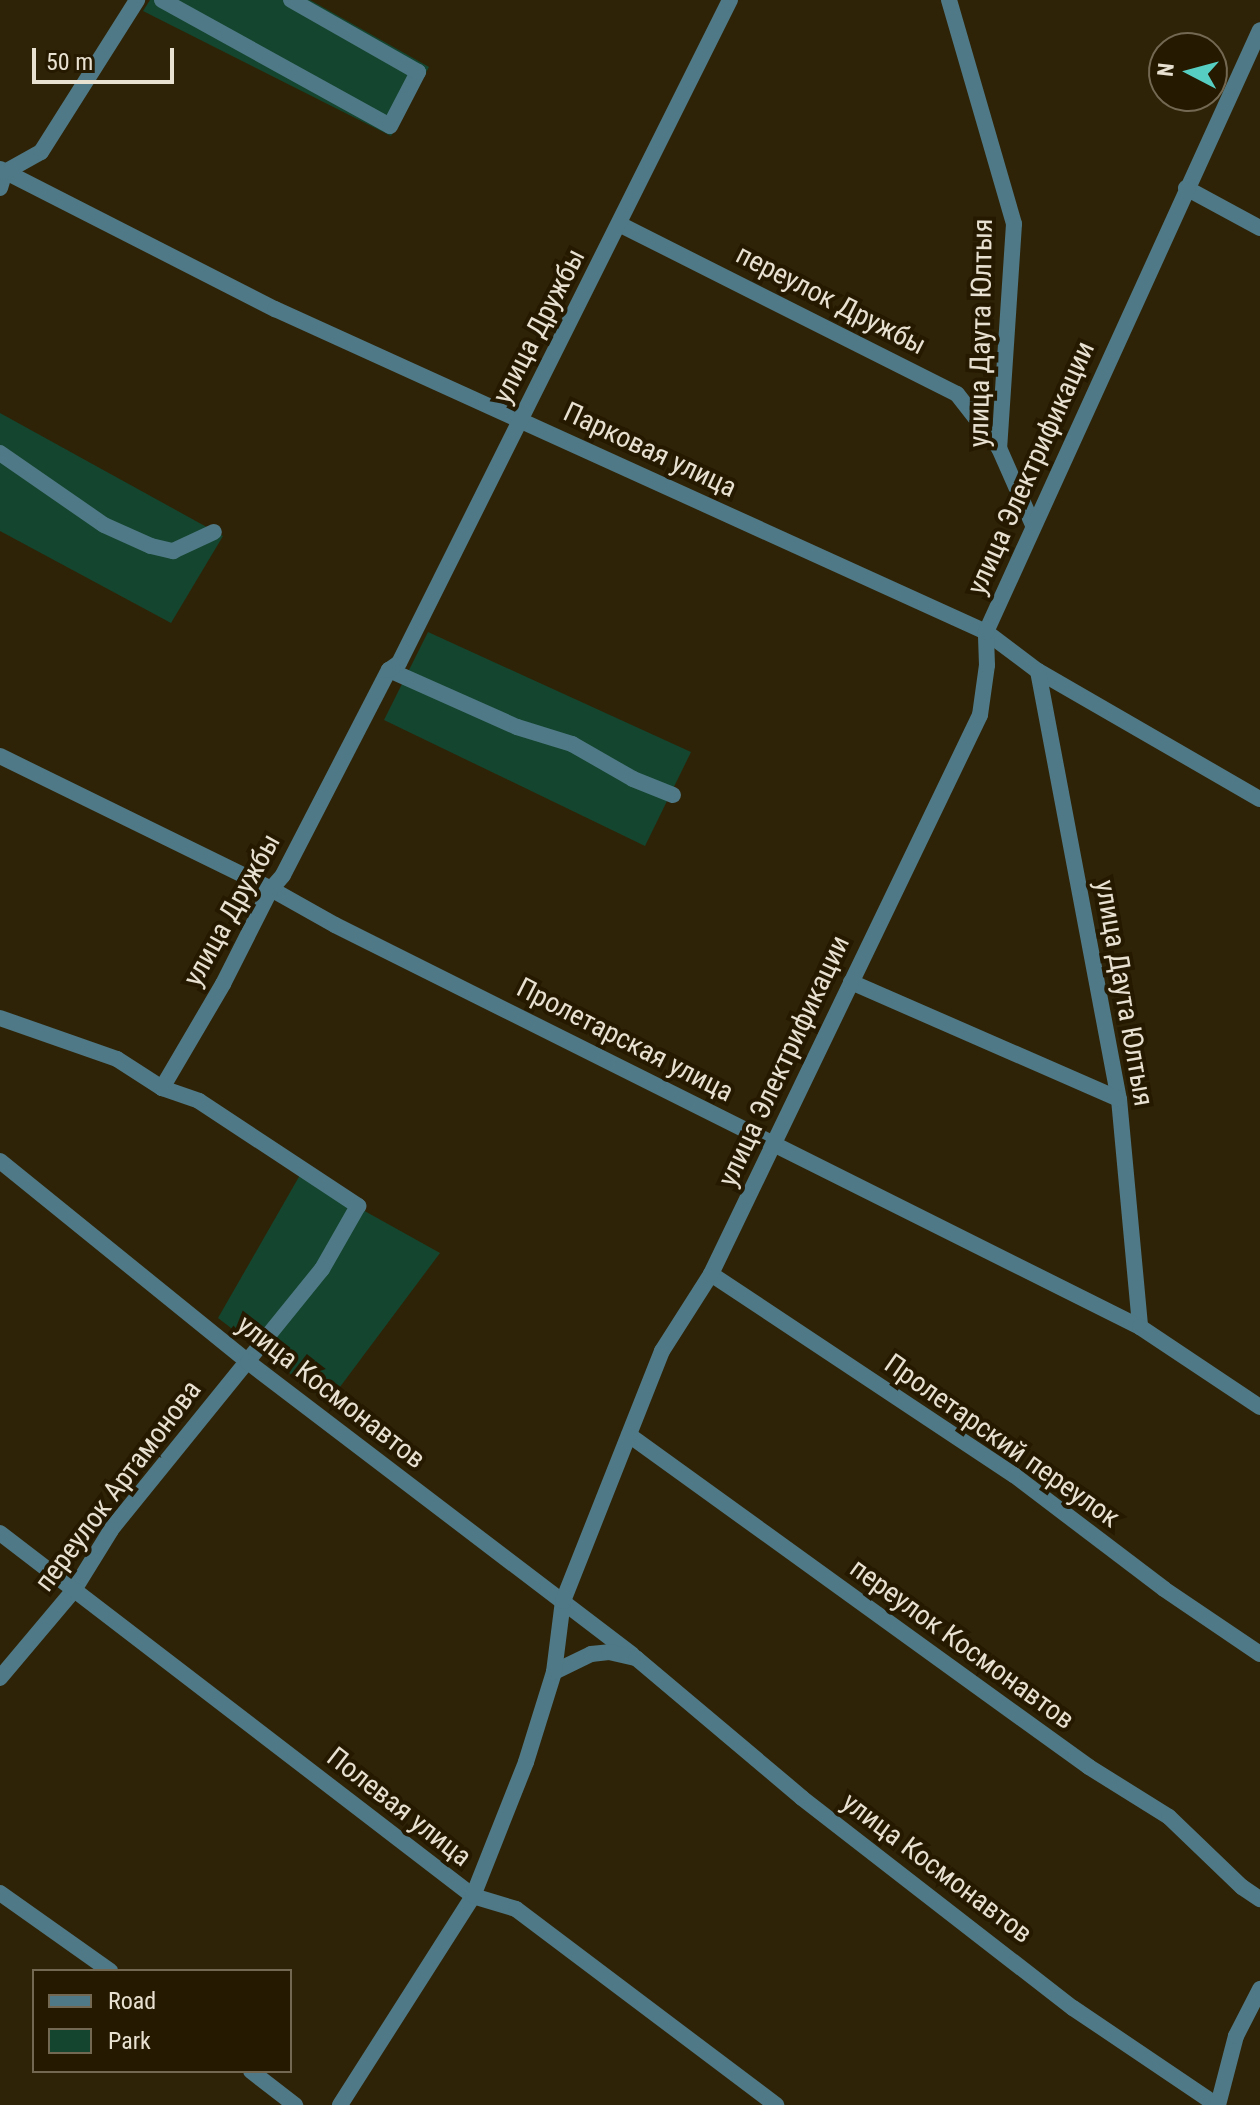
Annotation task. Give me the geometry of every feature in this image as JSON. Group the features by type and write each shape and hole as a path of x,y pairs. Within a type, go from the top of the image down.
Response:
{"street":[{"path":"2,176 41,152 137,0"},
{"path":"162,0 390,126 418,72 291,0"},
{"name":"улица Дружбы","path":"162,1088 223,984 271,889 283,875 389,670 399,663 730,0"},
{"name":"улица Даута Юлтыя","path":"949,0 1014,224 999,448 1033,525"},
{"name":"улица Электрификации","path":"340,2105 473,1896 526,1762 554,1672 563,1601 662,1351 711,1274 775,1146 980,715 987,665 986,632 1260,30"},
{"name":"Парковая улица","path":"2,176 275,309 986,632 1038,671 1260,799"},
{"path":"1186,188 1260,228"},
{"name":"переулок Дружбы","path":"619,224 957,394 999,448"},
{"path":"0,453 104,525 151,546 173,551 214,532"},
{"path":"389,670 517,727 572,744 633,779 673,795"},
{"name":"улица Даута Юлтыя","path":"1038,671 1119,1099 1140,1327"},
{"name":"Пролетарская улица","path":"0,756 271,889 775,1146 1140,1327 1260,1407"},
{"path":"851,982 1119,1099"},
{"path":"0,1018 117,1059 162,1088"},
{"name":"переулок Артамонова","path":"0,1678 74,1590 111,1530 322,1269 358,1206 199,1101 162,1088"},
{"name":"улица Космонавтов","path":"0,1161 248,1362 636,1658 802,1798 1073,2008 1218,2105"},
{"name":"Пролетарский переулок","path":"711,1274 1014,1475 1151,1580 1260,1654"},
{"name":"переулок Космонавтов","path":"629,1435 1089,1767 1169,1817 1242,1887 1260,1899"},
{"name":"Полевая улица","path":"0,1533 473,1896 516,1909 776,2105"},
{"path":"554,1672 591,1654 609,1652 636,1658"},
{"path":"0,1893 107,1969"},
{"path":"1218,2105 1236,2036 1260,1989"},
{"path":"254,2073 295,2105"}],"green space":[{"path":"150,0 310,0 429,67 391,136 143,11"},
{"path":"0,413 223,536 171,623 0,531"},
{"path":"428,632 691,752 645,846 384,720"},
{"path":"300,1175 440,1253 328,1403 218,1318"}]}
